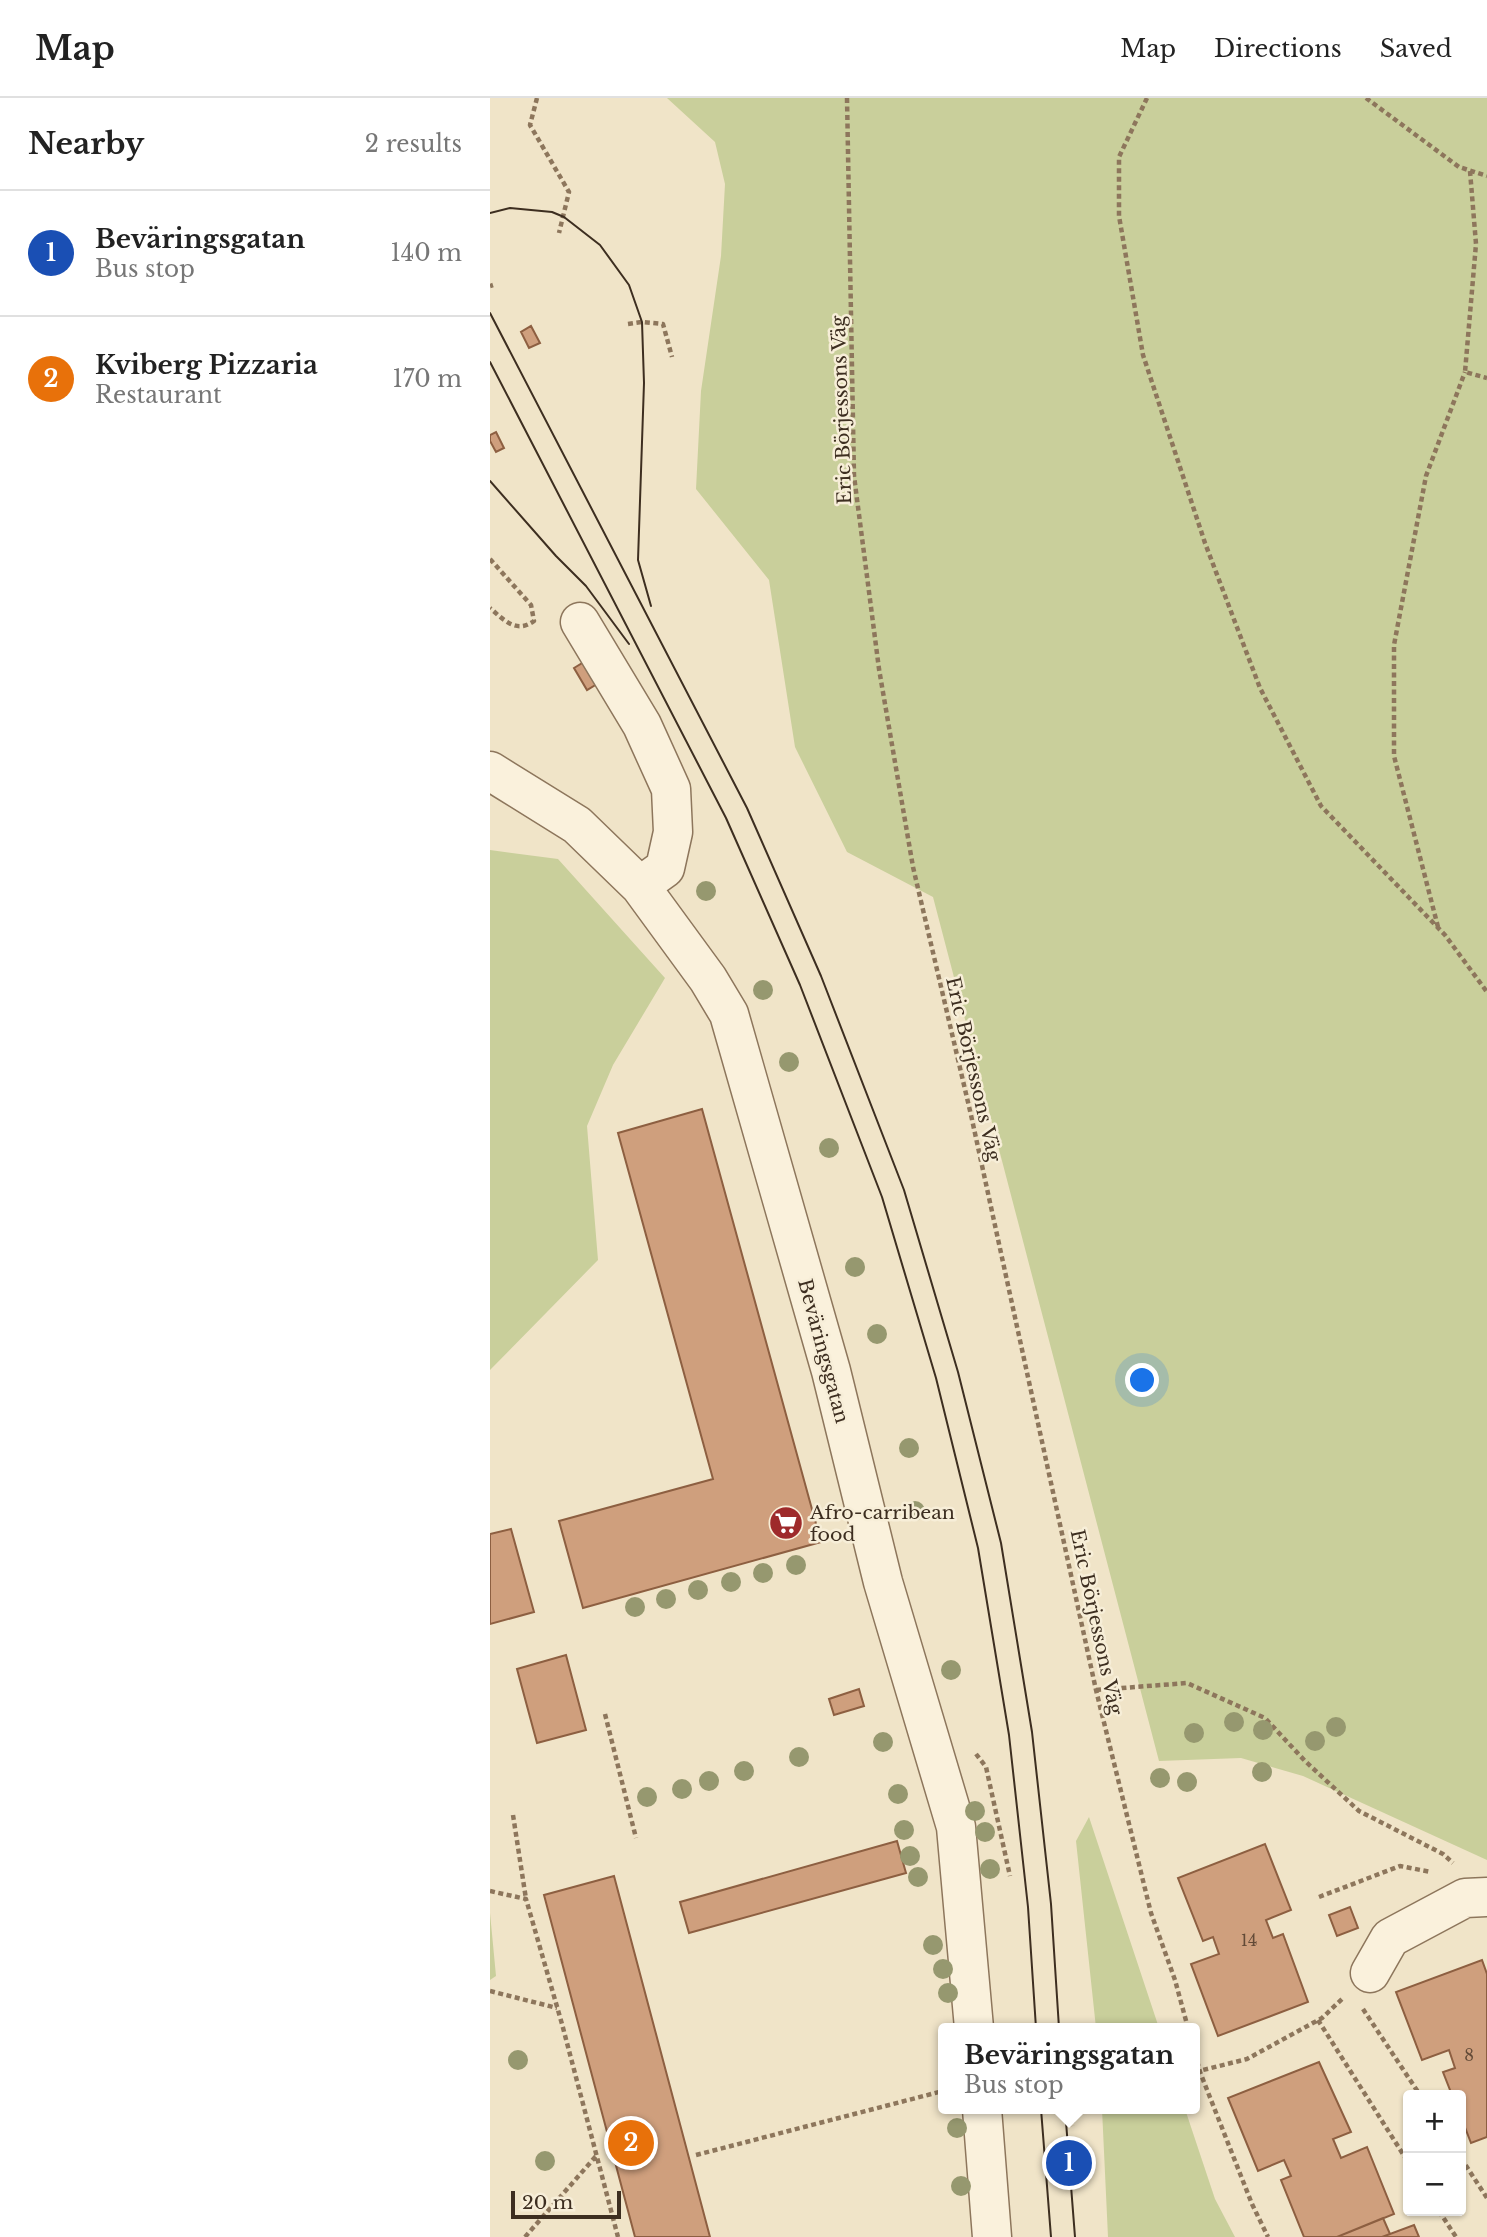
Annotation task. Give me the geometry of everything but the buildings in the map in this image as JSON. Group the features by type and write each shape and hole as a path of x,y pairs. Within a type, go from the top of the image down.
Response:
{"street":[{"path":"580,622 642,725 671,789 673,832 665,868 640,886"},
{"name":"Beväringsgatan","path":"490,771 577,825 640,886 708,979 729,1014 831,1371 883,1582 956,1827 974,2023"},
{"path":"1361,1982 1390,1938 1471,1888"},
{"path":"982,2114 992,2237"}],"path":[{"path":"537,98 530,125 569,192 559,233"},
{"name":"Eric Börjessons Väg","path":"847,98 854,476 879,669 913,867 971,1115 1096,1690 1151,1913 1175,1980 1187,2023"},
{"path":"1147,98 1119,156 1119,216 1143,355 1205,543 1260,688 1321,806 1438,928 1487,992"},
{"path":"1366,98 1459,167 1487,176"},
{"path":"1438,928 1394,756 1394,645 1426,476 1465,372 1476,244 1470,171"},
{"path":"628,324 663,324 672,357"},
{"path":"1465,372 1487,378"},
{"path":"490,559 531,605 534,621 526,627 512,626 490,608"},
{"path":"1096,1690 1187,1683 1265,1718 1305,1761 1359,1811 1443,1854 1471,1888"},
{"path":"605,1714 636,1838"},
{"path":"513,1815 526,1899 558,2008 618,2237"},
{"path":"1319,1897 1400,1866 1433,1873 1471,1888"},
{"path":"490,1891 526,1899"},
{"path":"1200,2071 1247,2059 1318,2020 1361,1982 1417,2090"},
{"path":"490,1991 558,2008"},
{"path":"1318,2020 1403,2154"},
{"path":"1200,2077 1268,2237"},
{"path":"696,2155 938,2092"},
{"path":"1072,2114 1073,2126"},
{"path":"525,2237 597,2155"},
{"path":"1466,2166 1487,2198"},
{"path":"1442,2216 1456,2237"}],"green space":[{"path":"667,98 1487,98 1487,1860 1303,1776 1241,1758 1159,1761 933,897 847,852 795,747 769,580 696,489 701,391 721,256 725,184 715,142"},
{"path":"490,850 558,859 665,978 613,1065 587,1126 598,1260 490,1370"},
{"path":"1089,1817 1157,2023 1095,2023 1076,1841"},
{"path":"490,1913 496,1976 490,1980"},
{"path":"1102,2114 1187,2114 1215,2199 1235,2237 1108,2237"}],"tram line":[{"path":"490,213 510,208 552,212 564,217 600,245 629,285 642,322 644,383 638,560 651,606"},
{"path":"490,313 747,808 821,976 904,1190 958,1372 1001,1543 1032,1732 1051,1904 1059,2023"},
{"path":"490,362 726,818 800,985 882,1197 936,1378 978,1548 1009,1735 1028,1907 1036,2023"},
{"path":"490,481 586,586 629,644"},
{"path":"1041,2114 1051,2237"},
{"path":"1065,2114 1075,2237"}],"place":[{"name":"Afro-carribean food","path":"786,1523"},
{"name":"Kviberg Pizzaria","path":"631,2143"},
{"name":"Beväringsgatan","path":"1069,2163"}]}
